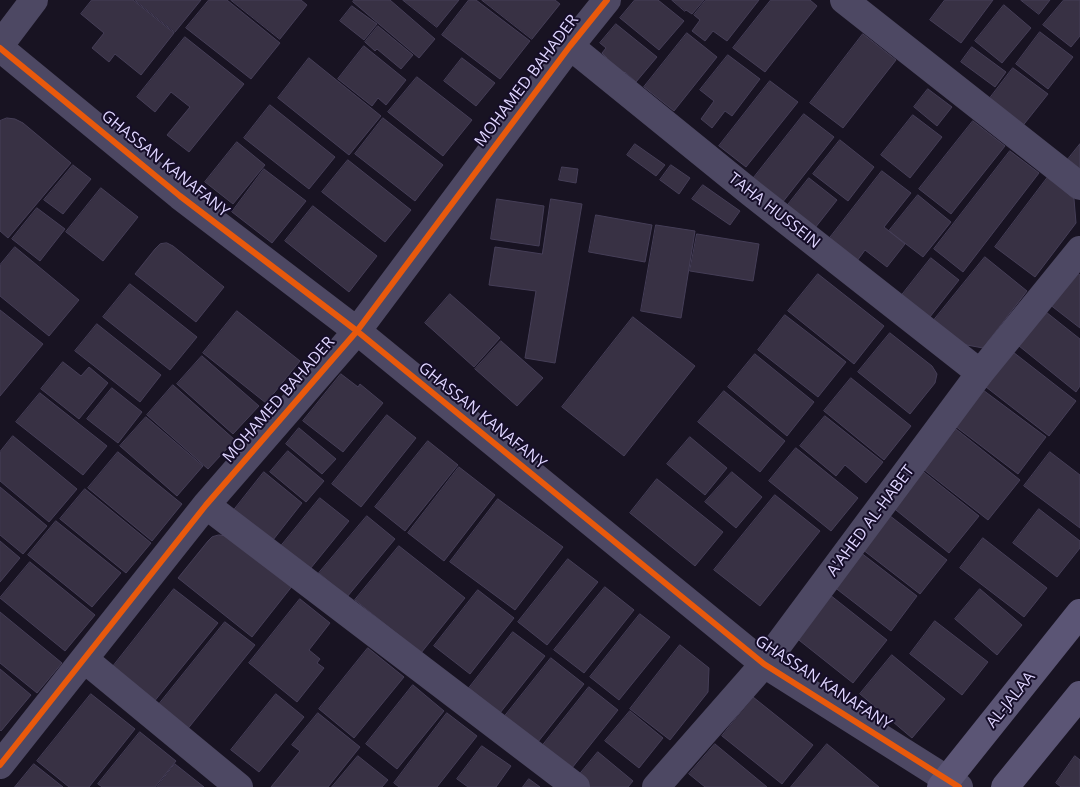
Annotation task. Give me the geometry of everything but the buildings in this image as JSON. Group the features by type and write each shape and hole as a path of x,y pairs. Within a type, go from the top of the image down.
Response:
{"main road":[{"name":"AL-JALAA","path":"949,784 1080,613"},
{"path":"1005,787 1080,695"}],"street":[{"path":"0,47 34,0"},
{"name":"MOHAMED BAHADER","path":"0,765 206,505 357,331 570,46 607,0"},
{"path":"844,0 1080,186"},
{"name":"TAHA HUSSEIN","path":"570,46 751,193 980,373"},
{"name":"GHASSAN KANAFANY","path":"0,47 180,196 357,331 764,664 949,784"},
{"name":"A'AHED AL-HABET","path":"656,787 764,664 980,373 1080,250"},
{"path":"206,505 576,787"},
{"path":"84,660 239,787"}],"cycle path":[{"path":"0,765 206,505 357,331 570,46 607,0"},
{"path":"0,48 180,196 357,331 764,664 959,787"}]}
